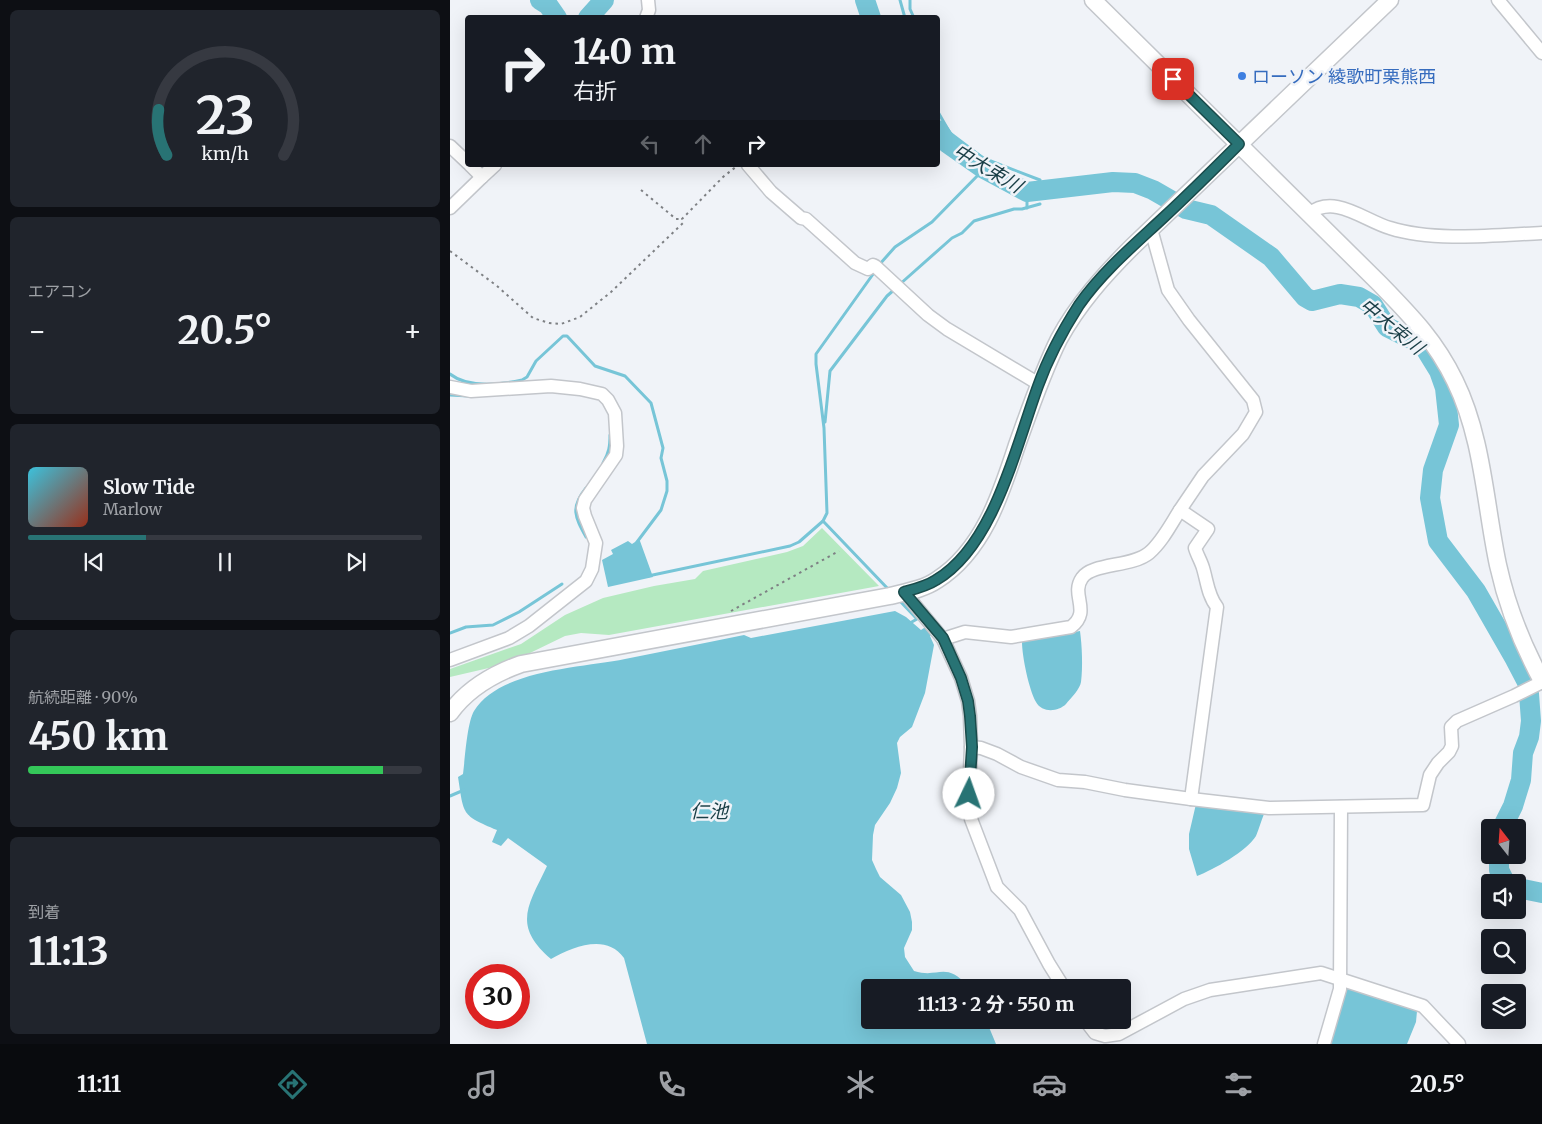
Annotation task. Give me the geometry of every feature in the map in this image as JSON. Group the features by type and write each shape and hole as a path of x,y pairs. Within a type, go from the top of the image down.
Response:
{"street":[{"path":"647,15 649,10 648,0"},
{"path":"972,747 997,754 1021,767 1058,780 1085,782 1191,800 1269,808 1423,805 1430,775 1452,746 1451,727 1457,721 1536,685 1512,617 1498,565 1473,429 1456,382 1444,360 1418,323 1093,0"},
{"path":"450,711 464,696 483,681 521,664 898,594 937,580 953,567 970,548 986,524 999,497 1039,384 1059,339 1080,304 1103,276 1150,229 1390,0"},
{"path":"1498,0 1542,53"},
{"path":"450,146 465,160"},
{"path":"472,167 482,176"},
{"path":"450,208 493,167"},
{"path":"750,167 771,192 801,218 806,219 855,263 868,269 873,265 877,267 928,315 947,329 1039,384"},
{"path":"1309,214 1316,208 1332,206 1350,210 1390,228 1437,235 1542,233"},
{"path":"943,638 965,632 1011,637 1071,627 1079,621 1082,612 1078,590 1081,579 1088,572 1134,562 1148,554 1162,538 1203,476 1243,434 1256,412 1253,400 1189,320 1168,290 1150,229"},
{"path":"450,387 471,391 551,386 580,389 602,394 608,400 615,413 617,446 616,455 585,500 583,508 596,543 596,557 586,581 529,626 509,638 450,660"},
{"path":"1180,510 1208,529 1195,548 1202,565 1212,602 1217,607 1191,800"},
{"path":"898,594 943,638 961,678 968,701 972,747 969,794 971,819 996,887 1020,910 1059,979"},
{"path":"1324,1044 1340,989 1341,807"},
{"path":"1131,1028 1184,999 1210,990 1321,973 1422,1006 1459,1044"},
{"path":"1092,1029 1095,1033 1105,1036 1119,1034 1128,1029"}],"path":[{"path":"450,252 496,286 533,318 561,324 580,317 611,292 683,223 682,219 723,177 736,167"},
{"path":"641,190 676,218 682,219"},
{"path":"729,612 839,551"}],"green space":[{"path":"822,528 879,586 609,635 581,633 565,636 530,653 493,667 450,677 450,669 521,644 565,615 603,598 695,579 703,571 787,552 803,546"}],"water":[{"path":"638,540 653,577 608,587 602,560 613,554 611,550 628,541 632,544"},
{"name":"仁池","path":"895,611 906,617 921,630 927,626 933,633 930,636 934,645 925,693 912,727 900,737 897,743 901,773 890,803 875,825 872,860 880,877 901,895 910,912 912,930 904,948 905,957 914,971 923,973 947,972 961,979 861,979 861,1029 990,1029 996,1044 647,1044 624,958 617,950 599,944 589,945 569,950 551,959 531,936 527,915 534,893 547,866 508,838 501,846 492,842 497,830 470,817 463,807 458,777 463,774 468,732 474,711 486,697 503,686 522,678 565,668 625,659 744,635 751,638"},
{"path":"1080,631 1082,670 1079,688 1063,707 1055,710 1046,710 1036,702 1031,690 1022,642"},
{"path":"1196,804 1264,814 1252,842 1238,854 1197,876 1189,849 1189,834"},
{"path":"1347,987 1417,1011 1416,1022 1407,1044 1331,1044 1344,991"}],"waterway":[{"name":"中大束川","path":"540,0 548,5 555,15"},
{"name":"中大束川","path":"591,15 604,0"},
{"name":"中大束川","path":"865,0 870,15"},
{"path":"900,0 904,15"},
{"path":"910,0 910,9 913,15"},
{"path":"940,116 950,133 983,158 1040,180"},
{"name":"中大束川","path":"940,133 947,143 984,169 1027,192 1113,182 1135,183 1153,190 1186,209 1211,215 1271,257 1305,297 1312,301 1340,294 1359,297 1373,305 1387,327 1423,345 1439,371 1445,388 1449,425 1433,470 1430,498 1438,541 1476,591 1527,682 1531,721 1529,737 1523,753 1521,780 1513,806 1506,819"},
{"path":"879,265 895,247 932,222 984,169"},
{"path":"1027,192 1027,208"},
{"path":"899,285 974,221 1014,209 1022,209 1040,204"},
{"path":"876,270 816,354 816,364 824,428 827,513 823,521 890,591"},
{"path":"825,422 830,371 887,296 895,289"},
{"path":"450,374 458,379 475,384 494,384 522,380 527,377 536,361 563,336 567,336 595,366 625,376 651,403 663,448 661,458 667,481 667,491 661,510 637,542"},
{"path":"450,395 469,396"},
{"path":"603,463 609,449 610,435"},
{"path":"586,488 578,501 576,512 579,524 586,537"},
{"path":"648,576 790,546 799,542 823,521"},
{"path":"450,633 466,627 493,625 519,612 562,584"},
{"path":"898,599 917,619 910,623"},
{"path":"450,796 464,790"},
{"name":"中大束川","path":"1499,864 1501,874"},
{"name":"中大束川","path":"1526,890 1542,893"}],"place":[{"name":"ローソン 綾歌町栗熊西","path":"1242,76"}],"route":[{"path":"969,794 972,747 970,716 968,701 961,678 943,638 904,592 926,586 953,567 970,548 986,524 999,497 1039,384 1059,339 1080,304 1103,276 1239,144 1173,79"}]}
